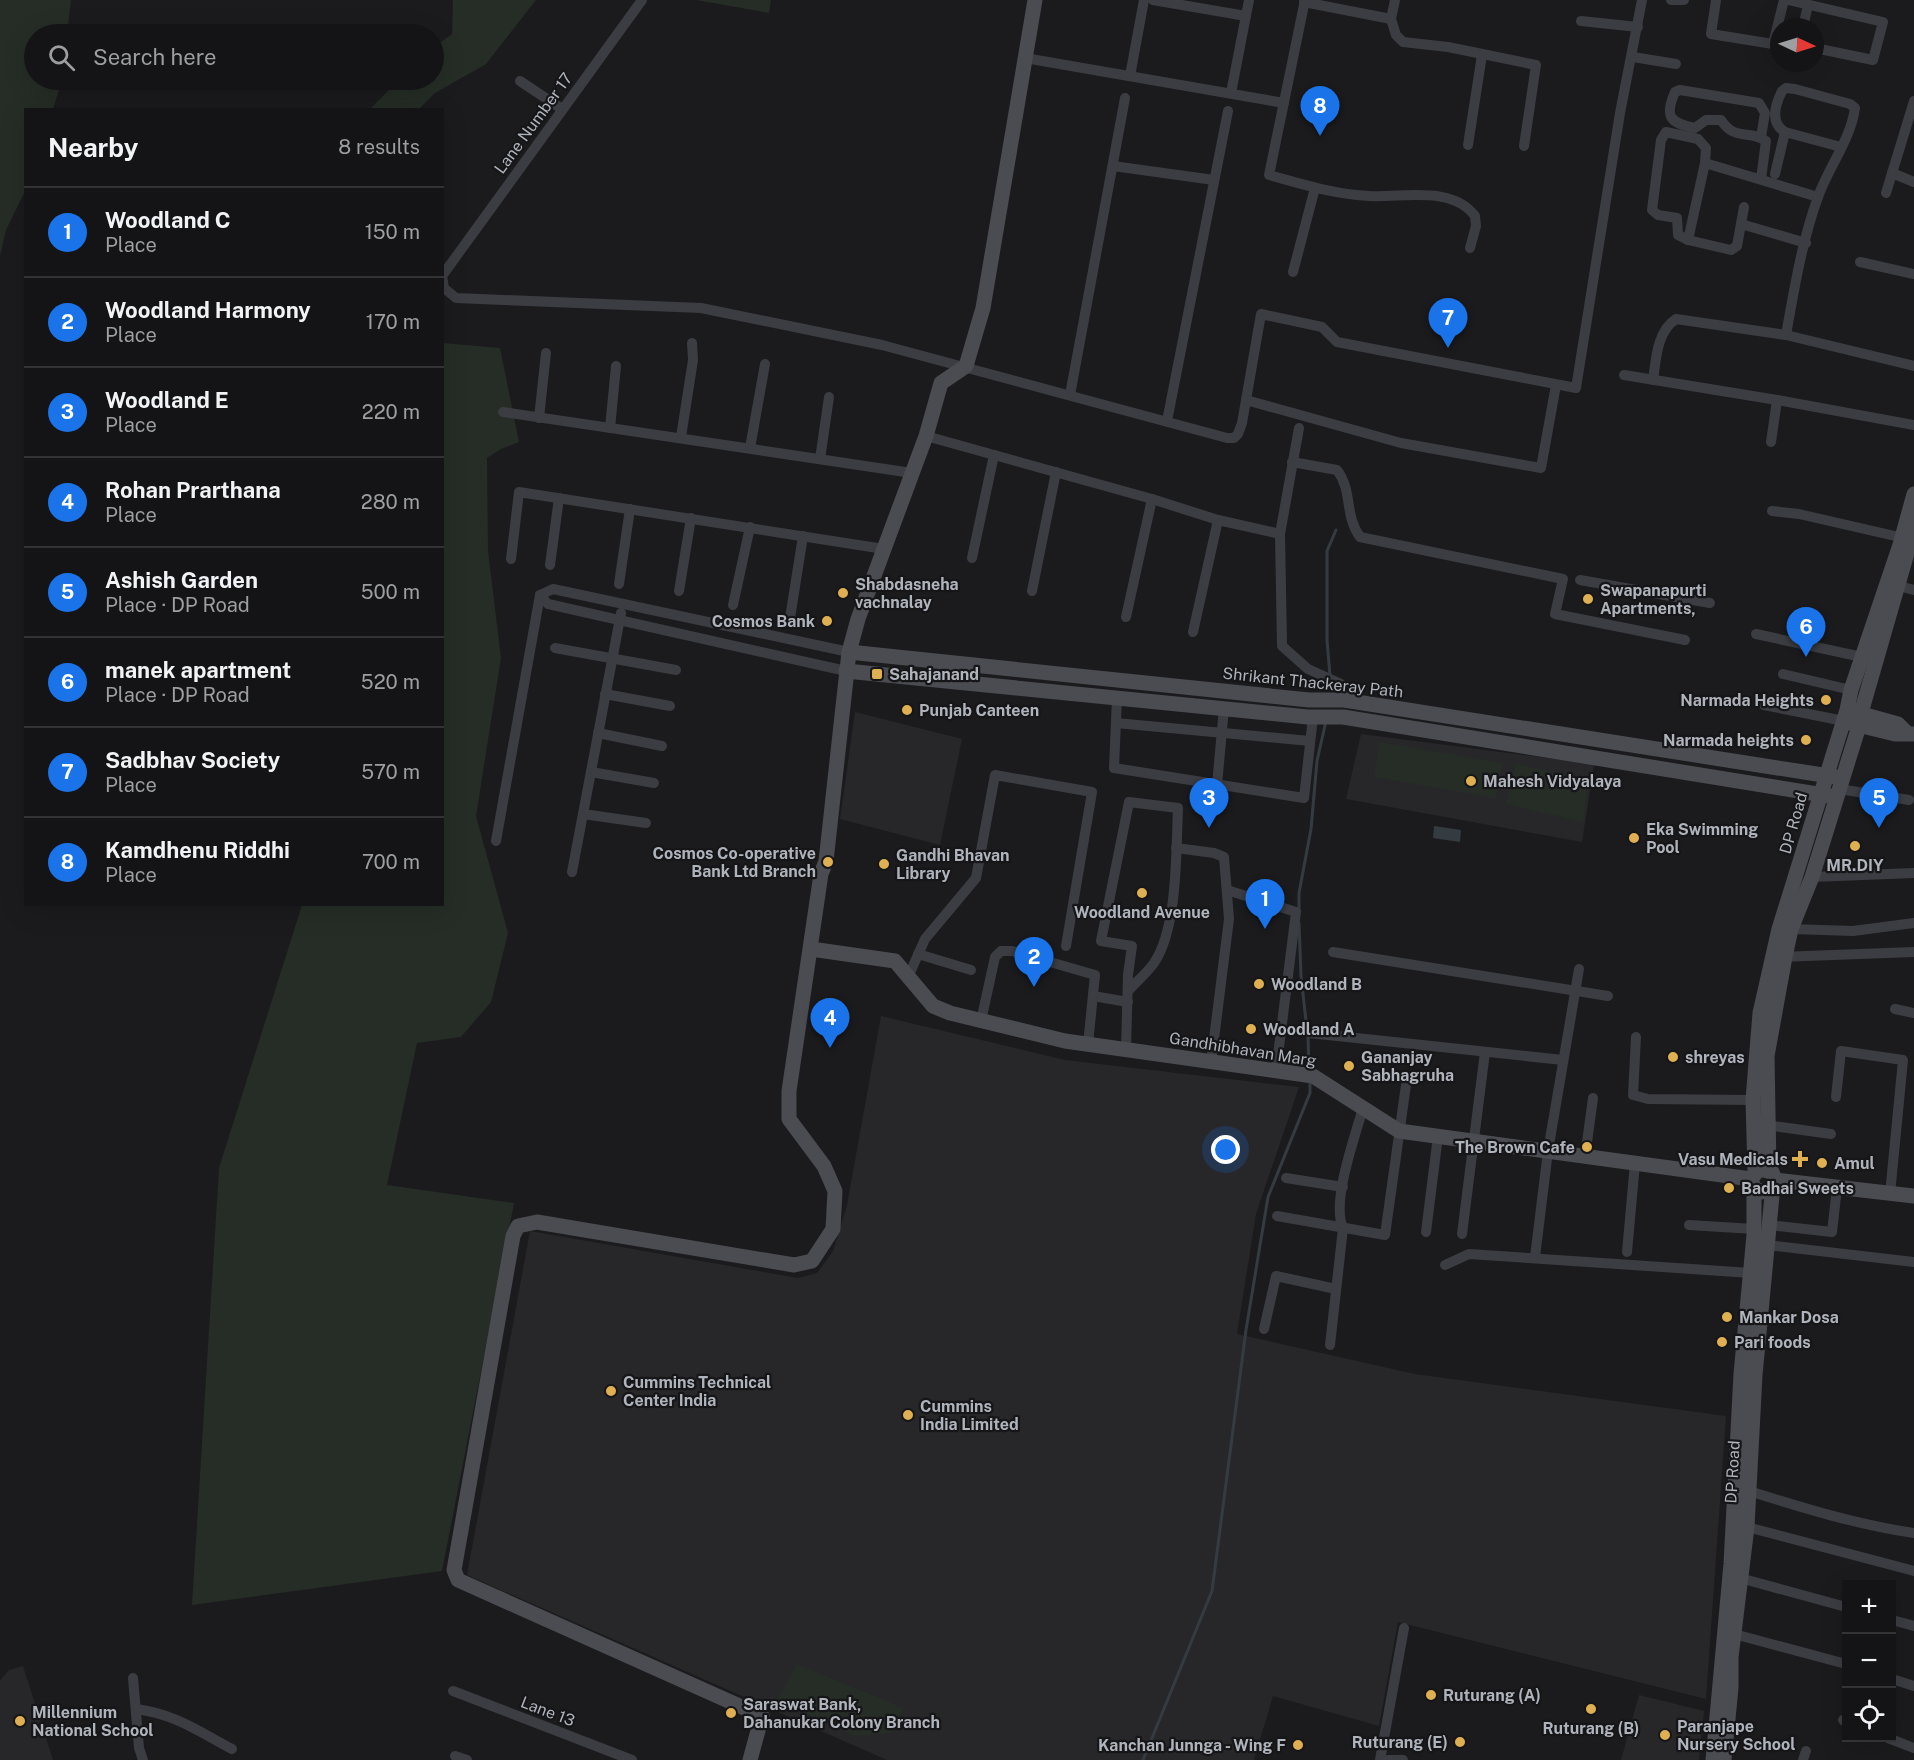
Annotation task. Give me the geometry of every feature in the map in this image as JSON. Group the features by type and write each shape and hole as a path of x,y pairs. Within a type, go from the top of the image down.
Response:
{"street":[{"name":"Lane Number 17","path":"444,272 642,0"},
{"path":"750,1760 762,1716 458,1580 454,1570 513,1236 518,1226 537,1222 794,1266 812,1262 833,1229 835,1191 824,1166 789,1119 789,1091 821,874 826,861 849,652 858,619 926,436 942,383 966,366 983,308 1035,0"},
{"path":"1130,76 1144,0"},
{"path":"1153,0 1246,16"},
{"path":"1231,93 1249,0"},
{"path":"1395,0 1391,19 1396,35 1403,42 1448,47 1536,65 1524,146"},
{"path":"444,288 456,298 701,308 882,345 1234,438 1238,434 1246,400 1261,314 1322,327 1337,342 1556,386 1576,388 1620,113 1633,57 1642,0"},
{"path":"1671,0 1684,0"},
{"path":"1716,0 1711,34 1770,44"},
{"path":"1782,18 1786,0 1883,22 1873,60 1824,50"},
{"path":"1391,19 1304,1 1269,175 1315,188 1370,196 1440,197 1459,201 1474,216 1476,226 1470,248"},
{"path":"1805,18 1808,5"},
{"path":"1581,21 1638,27"},
{"path":"1468,144 1482,55"},
{"path":"1633,57 1676,64"},
{"path":"1025,58 1284,103"},
{"path":"520,81 562,109"},
{"path":"1785,335 1818,197 1840,147 1855,108 1850,104 1786,88 1779,99 1774,121 1777,127 1785,132 1840,147"},
{"path":"1761,137 1738,135 1727,129 1721,120 1706,120 1695,128 1672,122 1669,115 1675,92 1680,90 1759,103 1765,113 1761,137 1767,146 1761,179"},
{"path":"1070,395 1125,98"},
{"path":"1886,193 1914,101"},
{"path":"1167,421 1228,111"},
{"path":"1688,240 1705,164 1706,148 1698,139 1666,132 1662,140 1652,210 1658,215 1677,218 1678,235 1688,240 1734,249 1741,233 1744,207"},
{"path":"1774,174 1785,132"},
{"path":"1705,164 1818,197"},
{"path":"1113,166 1214,180"},
{"path":"1892,173 1914,182"},
{"path":"1293,272 1315,188"},
{"path":"1741,224 1806,243"},
{"path":"1860,262 1914,274"},
{"path":"1653,380 1659,345 1666,325 1676,319 1785,335 1914,366"},
{"path":"681,437 693,360 692,343"},
{"path":"539,418 546,353"},
{"path":"750,448 765,364"},
{"path":"610,428 616,366"},
{"path":"1624,375 1914,425"},
{"path":"1246,400 1401,443 1541,468 1556,386"},
{"path":"820,459 829,397"},
{"path":"1771,442 1777,400"},
{"path":"503,412 912,473"},
{"path":"1299,428 1280,534 1282,646 1308,669 1341,684 1349,701"},
{"path":"926,436 1152,499 1218,520 1280,534"},
{"path":"972,558 994,455"},
{"path":"1292,462 1337,470 1345,480 1351,525 1360,537 1563,579 1555,614 1685,640"},
{"path":"1032,591 1056,472"},
{"path":"511,560 519,492 884,549"},
{"name":"DP Road","path":"1713,1760 1732,1555 1741,1374 1754,1229 1763,1179 1767,1056 1778,957 1812,877 1850,720 1898,586 1909,536 1914,494"},
{"path":"550,565 559,498"},
{"path":"1126,616 1152,499"},
{"path":"619,584 630,509"},
{"path":"1772,511 1799,514 1909,536"},
{"path":"679,591 692,518"},
{"path":"1193,632 1218,520"},
{"path":"733,606 750,527"},
{"path":"790,618 803,536"},
{"name":"DP Road","path":"1850,720 1851,690 1909,536"},
{"path":"1580,580 1710,603"},
{"path":"1898,586 1914,590"},
{"path":"540,595 553,589 849,652"},
{"path":"540,595 548,604 846,671"},
{"path":"496,841 540,595"},
{"path":"572,872 623,604"},
{"path":"1756,634 1862,657"},
{"path":"765,652 767,635"},
{"path":"555,648 676,670"},
{"name":"Shrikant Thackeray Path","path":"849,652 1349,701 1836,785"},
{"name":"Shrikant Thackeray Path","path":"846,671 1316,717 1343,717 1820,793 1836,785"},
{"path":"1783,674 1851,690"},
{"path":"605,694 670,706"},
{"path":"1117,698 1114,768 1304,798 1310,741 1316,717"},
{"path":"1764,705 1850,720"},
{"path":"1217,785 1224,708"},
{"path":"1788,714 1898,724 1910,733"},
{"path":"1116,723 1310,741"},
{"path":"598,733 662,746"},
{"path":"591,772 654,783"},
{"path":"909,975 925,939 972,886 976,878 994,775 1092,792 1066,946"},
{"path":"1836,785 1909,800"},
{"name":"DP Road","path":"1724,1760 1734,1634 1747,1527 1755,1375 1769,1225 1753,1100 1755,1046 1820,793"},
{"path":"1126,1049 1128,997 1132,946 1101,941 1129,801 1178,808 1171,914 1154,963 1128,997"},
{"path":"583,813 646,823"},
{"path":"1176,848 1214,853 1224,857 1229,919 1211,1063"},
{"path":"1812,877 1914,873"},
{"path":"1227,890 1296,912 1276,1071"},
{"path":"1791,929 1853,931 1914,923"},
{"name":"Gandhibhavan Marg","path":"810,949 895,961 933,1006 981,1021 1065,1041 1309,1076 1399,1131 1585,1157 1914,1196"},
{"path":"981,1021 995,957 1001,951 1012,951 1095,975 1088,1044"},
{"path":"1333,952 1576,993 1608,996"},
{"path":"1778,957 1914,952"},
{"path":"918,954 971,970"},
{"path":"1535,1257 1548,1151 1579,969"},
{"path":"1093,996 1128,997"},
{"path":"1895,1009 1914,1013"},
{"path":"1309,1033 1563,1060"},
{"path":"1636,1037 1633,1095 1648,1099 1753,1100"},
{"path":"1836,1097 1841,1051 1903,1060 1890,1194"},
{"path":"1462,1234 1485,1052"},
{"path":"1277,1216 1385,1235 1406,1085"},
{"path":"1585,1157 1593,1098"},
{"path":"1330,1345 1343,1228 1339,1220 1342,1187 1363,1108"},
{"path":"1766,1125 1831,1134"},
{"path":"1426,1232 1438,1136"},
{"path":"1627,1252 1635,1163"},
{"path":"1286,1178 1342,1187"},
{"path":"1769,1225 1832,1232 1838,1188"},
{"path":"1689,1225 1754,1229"},
{"path":"1767,1245 1914,1262"},
{"path":"1444,1265 1470,1254 1751,1273"},
{"path":"1264,1329 1276,1276 1336,1289"},
{"path":"1749,1491 1803,1508 1885,1529 1914,1533"},
{"path":"1747,1527 1914,1571"},
{"path":"1740,1578 1842,1606"},
{"path":"1896,1621 1914,1626"},
{"path":"1380,1760 1404,1628"},
{"path":"1734,1634 1842,1663"},
{"path":"133,1678 139,1748 143,1760"},
{"path":"1896,1680 1914,1686"},
{"name":"Lane 13","path":"453,1691 632,1760"},
{"path":"136,1709 162,1713 179,1720 232,1749"},
{"path":"1896,1740 1914,1748"},
{"path":"455,1755 467,1760"},
{"path":"1388,1760 1403,1760"}],"shaded area":[{"path":"0,0 71,0 68,24 24,24 24,90 59,90 53,108 24,108 24,193 6,230 0,256"},
{"path":"453,0 536,0 486,64 444,88 444,40 452,34"},
{"path":"696,0 771,0 769,13"},
{"path":"389,90 440,90 420,108 371,108"},
{"path":"444,343 500,348 519,442 487,458 488,551 501,658 476,816 508,933 491,1002 461,1037 417,1043 387,1185 514,1203 442,1571 192,1605 219,1168 302,906 444,906"},
{"path":"855,712 962,739 940,845 840,819"},
{"name":"Mahesh Vidyalaya","path":"1361,734 1594,764 1582,842 1346,799"},
{"path":"1380,742 1502,763 1496,798 1374,777"},
{"path":"1516,764 1588,780 1583,822 1506,804"},
{"path":"1434,826 1461,830 1460,842 1433,838"},
{"path":"881,1016 1065,1060 1299,1087 1256,1214 1237,1334 1415,1374 1726,1416 1706,1699 1398,1622 1379,1726 1273,1696 1254,1760 887,1760 467,1575 530,1231 798,1278 817,1273 833,1251 847,1205"},
{"path":"797,1664 903,1708 892,1733 855,1736 778,1700"},
{"name":"Millennium National School","path":"23,1666 53,1760 0,1760 0,1681 9,1670"},
{"name":"Paranjape Nursery School","path":"1639,1695 1704,1711 1699,1760 1621,1760"}],"waterway":[{"path":"1330,676 1327,640 1327,551 1336,530"},
{"path":"1299,910 1299,893 1311,829 1317,761 1326,721"},
{"path":"1299,923 1301,976 1307,1030"},
{"path":"1308,1036 1309,1072"},
{"path":"1143,1760 1212,1591 1246,1330 1268,1197 1310,1093 1310,1081"}],"place":[{"name":"Kamdhenu Riddhi","path":"1320,136"},
{"name":"Sadbhav Society","path":"1448,348"},
{"name":"Shabdasneha vachnalay","path":"843,593"},
{"name":"Swapanapurti Apartments,","path":"1588,599"},
{"name":"Cosmos Bank","path":"827,621"},
{"name":"manek apartment","path":"1806,657"},
{"name":"Sahajanand","path":"877,674"},
{"name":"Narmada Heights","path":"1826,700"},
{"name":"Punjab Canteen","path":"907,710"},
{"name":"Narmada heights","path":"1806,740"},
{"name":"Mahesh Vidyalaya","path":"1471,781"},
{"name":"Woodland E","path":"1209,828"},
{"name":"Ashish Garden","path":"1879,828"},
{"name":"Eka Swimming Pool","path":"1634,838"},
{"name":"MR.DIY","path":"1855,846"},
{"name":"Cosmos Co-operative Bank Ltd Branch","path":"828,862"},
{"name":"Gandhi Bhavan Library","path":"884,864"},
{"name":"Woodland Avenue","path":"1142,893"},
{"name":"Woodland C","path":"1265,929"},
{"name":"Woodland B","path":"1259,984"},
{"name":"Woodland Harmony","path":"1034,987"},
{"name":"Woodland A","path":"1251,1029"},
{"name":"Rohan Prarthana","path":"830,1048"},
{"name":"shreyas","path":"1673,1057"},
{"name":"Gananjay Sabhagruha","path":"1349,1066"},
{"name":"The Brown Cafe","path":"1587,1147"},
{"name":"Vasu Medicals","path":"1800,1159"},
{"name":"Amul","path":"1822,1163"},
{"name":"Badhai Sweets","path":"1729,1188"},
{"name":"Mankar Dosa","path":"1727,1317"},
{"name":"Pari foods","path":"1722,1342"},
{"name":"Cummins Technical Center India","path":"611,1391"},
{"name":"Cummins India Limited","path":"908,1415"},
{"name":"Ruturang (A)","path":"1431,1695"},
{"name":"Ruturang (B)","path":"1591,1709"},
{"name":"Saraswat Bank, Dahanukar Colony Branch","path":"731,1713"},
{"name":"Millennium National School","path":"20,1721"},
{"name":"Paranjape Nursery School","path":"1665,1735"},
{"name":"Ruturang (E)","path":"1460,1742"},
{"name":"Kanchan Junnga - Wing F","path":"1298,1745"}]}
